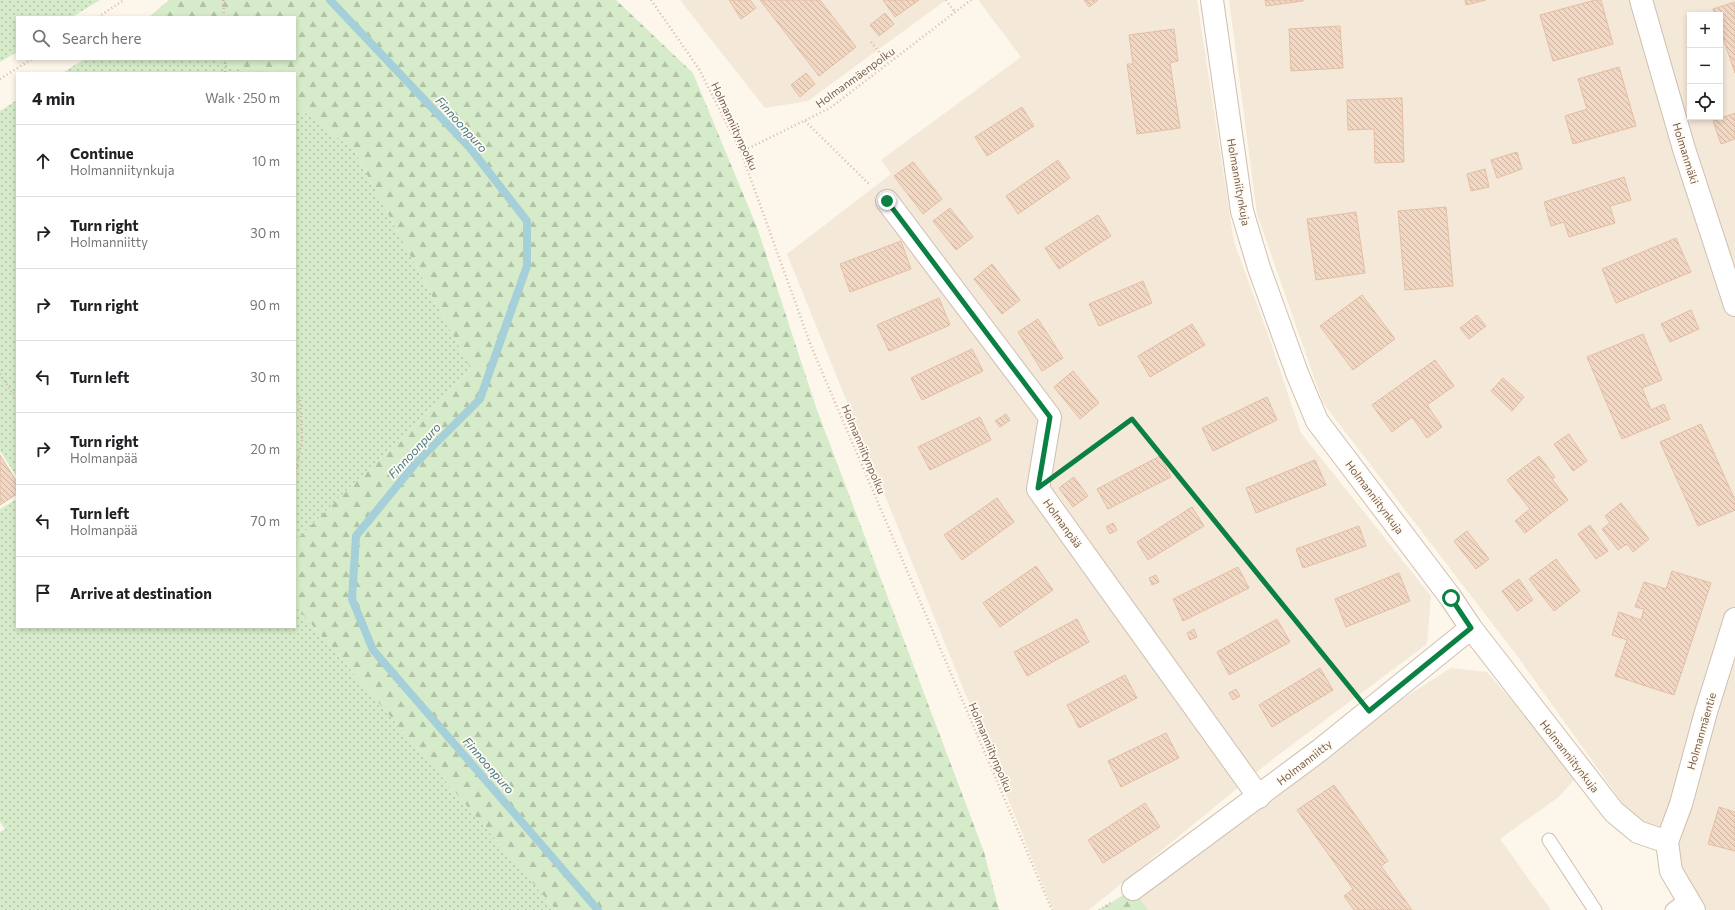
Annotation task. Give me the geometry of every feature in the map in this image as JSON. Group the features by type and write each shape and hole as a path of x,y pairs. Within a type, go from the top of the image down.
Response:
{"street":[{"name":"Holmanniitynkuja","path":"1212,0 1242,211 1296,373 1317,421 1451,598 1471,628 1614,812 1638,832 1666,842"},
{"name":"Holmanmäki","path":"1641,0 1684,149 1735,305"},
{"name":"Holmanpää","path":"887,201 1050,417 1038,488 1259,797"},
{"name":"Holmanmäentie","path":"1666,842 1681,804 1706,712 1735,619"},
{"name":"Holmanniitty","path":"1133,890 1259,797 1369,711 1471,628"},
{"path":"1666,842 1671,871 1684,906"}],"lane":[{"path":"1549,840 1595,910"}],"path":[{"path":"100,16 124,0"},
{"path":"223,0 224,16"},
{"name":"Holmanniitynpolku","path":"651,0 700,69 740,152 811,346 1052,910"},
{"path":"946,0 955,12"},
{"name":"Holmanmäenpolku","path":"740,152 830,108 970,0"},
{"path":"871,42 888,64"},
{"path":"0,79 30,60"},
{"path":"225,60 225,72"},
{"path":"805,121 887,201"},
{"path":"0,374 13,394 16,392"},
{"path":"296,396 300,398 302,440 296,470"},
{"path":"1038,488 1132,419 1369,711"}],"shaded area":[{"path":"680,0 946,0 808,101 765,108"},
{"path":"978,0 1197,0 1234,242 1269,337 1301,433 1431,596 1427,644 1273,759 1089,910 1053,910 787,254 891,174 881,160 1021,57"},
{"path":"1229,0 1735,0 1735,910 1705,910 1695,897 1681,868 1680,850 1653,827 1631,815 1518,657 1323,403 1257,214"},
{"path":"1451,668 1487,672 1578,775 1560,796 1500,839 1551,910 1148,910 1133,889 1368,721"}],"green space":[{"path":"0,0 100,0 74,16 16,16 16,53 0,62"},
{"path":"169,0 616,0 693,73 758,230 817,410 984,852 999,910 556,910 296,606 296,540 471,369 354,150 296,106 296,72 246,72 217,60 296,60 296,16 150,16"},
{"path":"83,60 217,60 246,72 64,72"},
{"path":"16,101 16,475 0,451 0,111"},
{"path":"296,106 354,150 471,369 296,540"},
{"path":"16,500 16,628 296,628 296,606 556,910 0,910 0,832 5,829 0,822 0,509"},
{"path":"1133,889 1148,910 1099,910"}],"building":[{"path":"729,0 750,0 756,8 741,19"},
{"path":"760,0 820,0 856,47 819,76"},
{"path":"883,0 919,0 895,17"},
{"path":"1084,0 1098,0 1089,7"},
{"path":"1265,0 1303,0 1303,1 1266,6"},
{"path":"1465,0 1486,0 1466,5"},
{"path":"1595,0 1601,0 1613,44 1553,61 1540,15"},
{"path":"1735,2 1735,73 1723,38 1723,12 1714,12 1713,9"},
{"path":"885,13 894,24 879,36 870,25"},
{"path":"1340,26 1343,68 1291,71 1289,29"},
{"path":"1174,29 1178,61 1170,63 1180,128 1137,134 1127,64 1133,64 1129,35"},
{"path":"1619,67 1636,126 1573,144 1565,116 1587,109 1578,79"},
{"path":"806,73 815,84 800,97 791,85"},
{"path":"1402,98 1404,162 1375,163 1374,129 1348,130 1347,100"},
{"path":"1022,107 1034,126 987,156 975,137"},
{"path":"1735,113 1735,139 1721,144 1713,121 1723,120 1723,117"},
{"path":"1517,152 1522,169 1497,178 1491,160"},
{"path":"1058,160 1070,178 1018,214 1006,196"},
{"path":"913,162 942,199 923,214 894,176"},
{"path":"1485,169 1489,187 1471,191 1467,174"},
{"path":"1624,177 1631,200 1610,206 1615,223 1569,237 1564,222 1551,226 1544,202"},
{"path":"1446,207 1453,286 1405,290 1398,211"},
{"path":"950,208 973,237 956,250 933,221"},
{"path":"1356,212 1365,273 1316,280 1307,219"},
{"path":"1098,215 1111,236 1059,269 1045,248"},
{"path":"1676,238 1691,272 1616,303 1602,269"},
{"path":"901,241 911,269 850,292 840,264"},
{"path":"992,264 1020,300 1002,314 974,279"},
{"path":"1143,281 1152,303 1099,326 1089,304"},
{"path":"1362,295 1395,339 1353,370 1320,326"},
{"path":"939,298 950,325 889,351 877,325"},
{"path":"1691,310 1699,329 1670,342 1661,324"},
{"path":"1477,315 1486,326 1469,339 1460,328"},
{"path":"1038,319 1063,358 1042,371 1018,332"},
{"path":"1192,324 1205,345 1150,377 1138,356"},
{"path":"1643,334 1662,380 1642,388 1651,410 1664,404 1670,419 1622,439 1587,357"},
{"path":"972,349 983,371 922,400 911,378"},
{"path":"1435,360 1454,386 1427,405 1442,427 1427,438 1412,417 1392,432 1372,405"},
{"path":"1073,371 1099,403 1080,419 1054,387"},
{"path":"1503,378 1524,397 1512,411 1491,391"},
{"path":"1267,397 1277,420 1213,451 1202,428"},
{"path":"1006,414 1010,420 1000,427 995,421"},
{"path":"980,417 991,440 930,470 918,447"},
{"path":"1701,424 1735,500 1735,510 1698,526 1660,442"},
{"path":"1569,434 1587,461 1573,471 1554,444"},
{"path":"0,455 16,480 16,495 0,505"},
{"path":"1160,456 1171,477 1108,509 1097,489"},
{"path":"1539,456 1555,477 1552,479 1568,500 1525,533 1515,521 1530,509 1507,480"},
{"path":"1315,460 1326,485 1256,513 1246,488"},
{"path":"1074,477 1088,496 1073,507 1059,488"},
{"path":"997,498 1014,522 962,560 944,535"},
{"path":"1621,503 1649,539 1633,552 1627,544 1618,550 1602,529 1610,523 1605,516"},
{"path":"1192,507 1204,526 1148,560 1137,542"},
{"path":"1113,523 1117,530 1110,534 1106,527"},
{"path":"1590,525 1608,551 1596,559 1578,534"},
{"path":"1359,526 1366,546 1303,568 1296,549"},
{"path":"1467,531 1489,559 1476,569 1454,541"},
{"path":"1556,559 1580,591 1554,611 1529,579"},
{"path":"1036,566 1053,590 1000,627 983,603"},
{"path":"1238,567 1249,588 1183,621 1173,599"},
{"path":"1672,571 1711,583 1674,695 1615,676 1627,640 1612,635 1619,612 1641,620 1644,609 1635,607 1644,582 1666,589"},
{"path":"1399,573 1410,601 1346,627 1335,599"},
{"path":"1156,575 1159,582 1152,585 1149,578"},
{"path":"1519,579 1533,600 1517,611 1502,591"},
{"path":"1077,619 1089,642 1027,676 1014,652"},
{"path":"1277,619 1290,642 1229,675 1217,652"},
{"path":"1194,629 1197,637 1190,640 1187,633"},
{"path":"1320,668 1333,690 1272,727 1259,705"},
{"path":"1125,675 1137,698 1079,728 1067,705"},
{"path":"1236,689 1240,696 1233,700 1229,693"},
{"path":"1166,733 1179,758 1121,787 1108,761"},
{"path":"1334,785 1388,861 1381,866 1412,910 1354,910 1344,896 1353,889 1297,810"},
{"path":"1145,803 1160,827 1103,863 1088,840"},
{"path":"1719,807 1735,812 1735,851 1708,844"}],"waterway":[{"name":"Finnoonpuro","path":"330,0 470,148 527,221 527,266 480,399 415,464 356,536 352,599 373,650 598,910"}],"route":[{"path":"887,201 1050,417 1038,488 1132,419 1369,711 1471,628 1451,598"}]}
